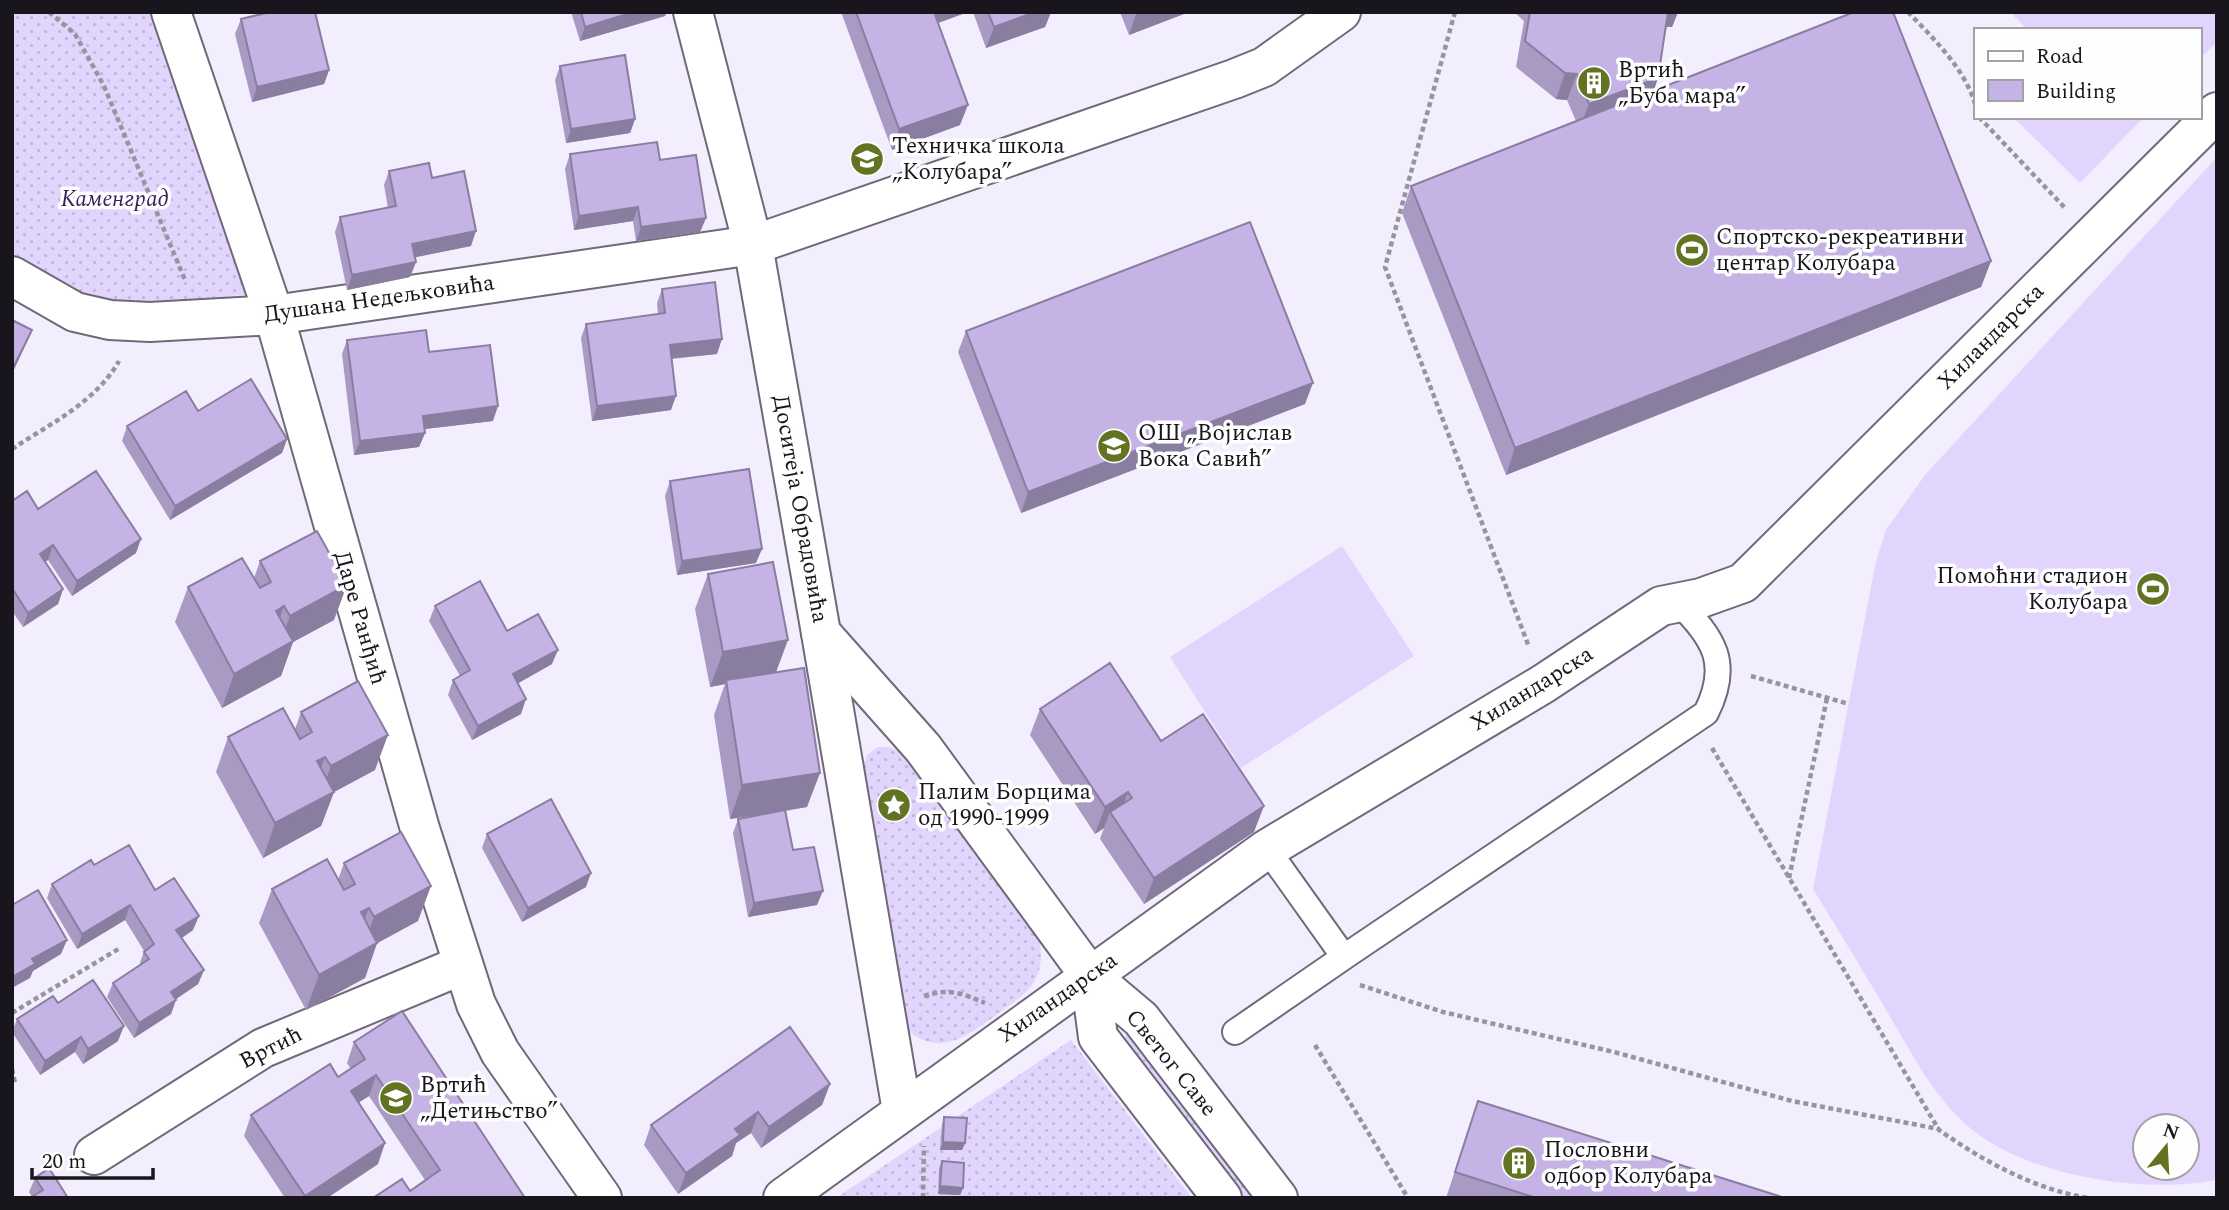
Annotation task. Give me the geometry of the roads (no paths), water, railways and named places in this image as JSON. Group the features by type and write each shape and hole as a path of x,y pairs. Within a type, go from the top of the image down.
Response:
{"street":[{"name":"Даре Ранђић","path":"171,12 274,315 461,965 475,1004 500,1052 602,1198"},
{"name":"Доситеја Обрадовића","path":"694,12 753,245 821,633 923,748 1090,976"},
{"path":"753,245 1234,79 1264,67 1340,12"},
{"name":"Хиландарска","path":"783,1198 913,1125 1013,1030 1267,849 1543,684 1661,606 1701,598 1743,583 2217,111"},
{"name":"Душана Недељковића","path":"12,276 75,312 110,320 136,322 274,315 753,245"},
{"path":"821,633 887,1009 913,1125"},
{"name":"Вртић","path":"94,1155 263,1048 461,965"},
{"name":"Светог Саве","path":"1090,976 1098,1037 1222,1198"},
{"name":"Светог Саве","path":"1090,976 1140,1019 1278,1198"}],"lane":[{"path":"1234,1032 1706,713 1717,690 1716,650 1698,623 1678,602"},
{"path":"1267,849 1344,957"}],"place":[{"name":"Вртић „Буба мара”","path":"1594,83"},
{"name":"Техничка школа „Колубара”","path":"867,159"},
{"name":"Спортско-рекреативни центар Колубара","path":"1692,250"},
{"name":"ОШ „Војислав Вока Савић”","path":"1114,446"},
{"name":"Помоћни стадион Колубара","path":"2153,589"},
{"name":"Палим Борцима од 1990-1999","path":"894,805"},
{"name":"Вртић „Детињство”","path":"396,1098"},
{"name":"Пословни одбор Колубара","path":"1519,1163"}],"park label":[{"name":"Каменград","path":"115,199"}]}
